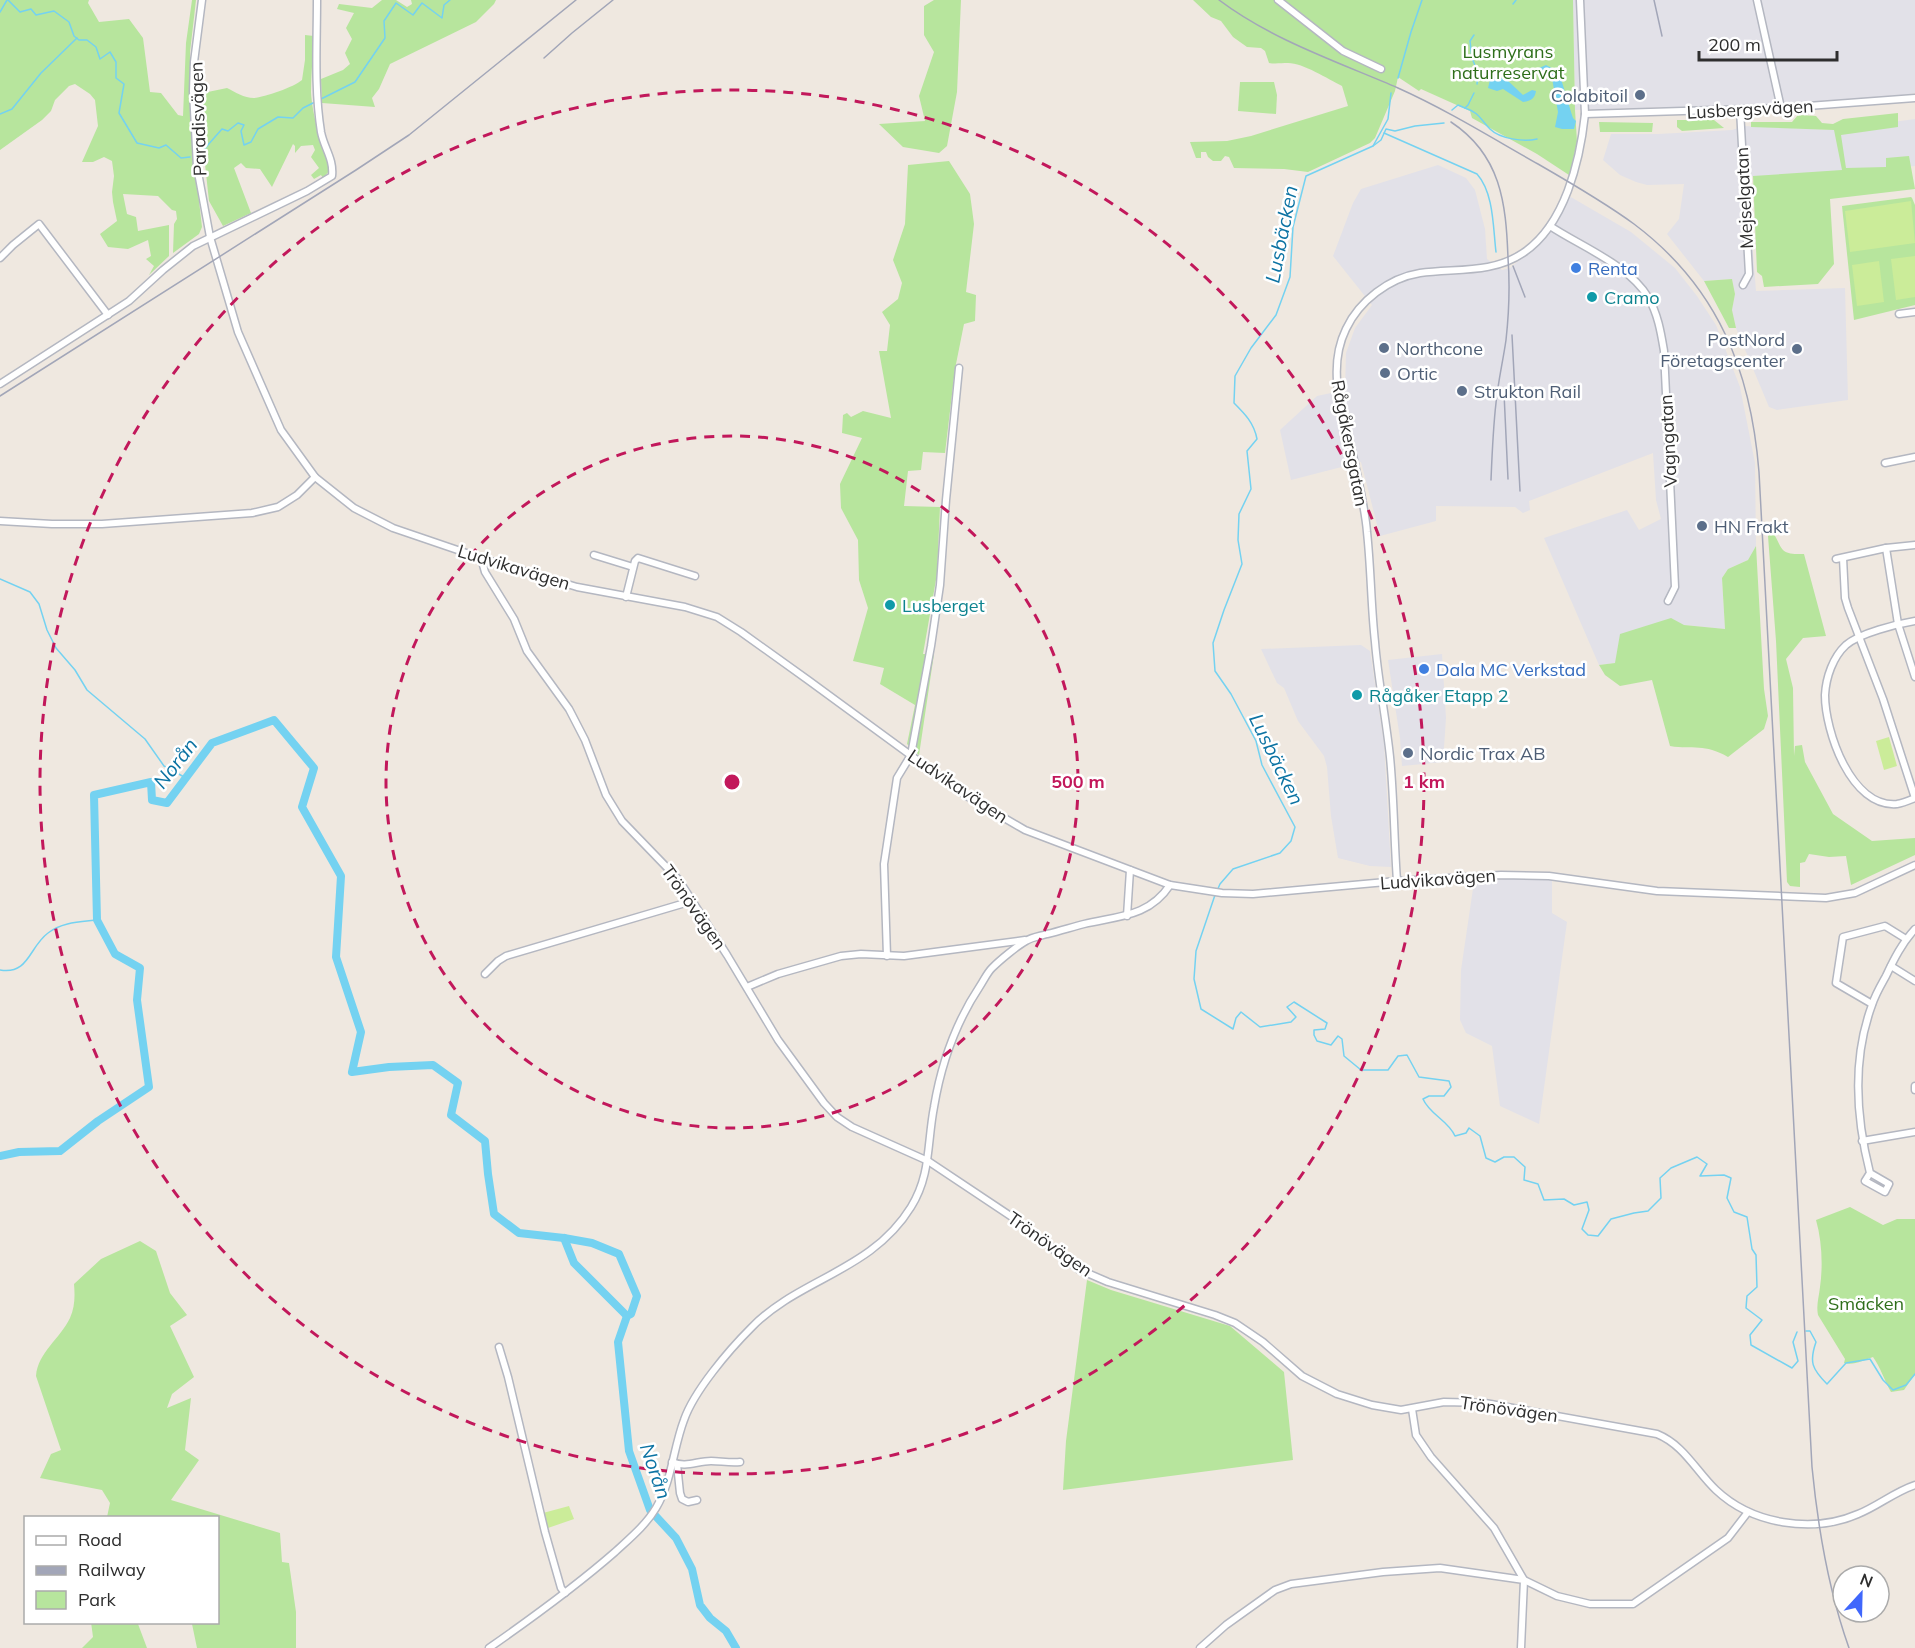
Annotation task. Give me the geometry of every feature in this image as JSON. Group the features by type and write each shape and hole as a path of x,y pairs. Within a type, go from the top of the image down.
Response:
{"street":[{"name":"Paradisvägen","path":"202,0 194,62 194,145 210,237"},
{"path":"0,384 129,301 180,256 210,237 307,191 332,176 333,164 321,133 315,43 317,0"},
{"path":"1278,0 1343,51 1381,69"},
{"name":"Rågåkersgatan","path":"1397,881 1390,756 1374,642 1367,530 1338,391 1336,373 1338,351 1353,316 1369,298 1382,289 1420,273 1464,271 1489,267 1508,260 1522,254 1538,242 1550,226 1562,204 1576,167 1585,114 1580,0"},
{"path":"1757,0 1781,108"},
{"name":"Lusbergsvägen","path":"1585,114 1781,108 1915,98"},
{"name":"Mejselgatan","path":"1740,109 1749,274 1743,285"},
{"path":"0,258 39,224 108,315"},
{"name":"Vagngatan","path":"1550,226 1626,273 1648,298 1660,329 1664,351 1675,587 1668,601"},
{"name":"Ludvikavägen","path":"210,237 238,332 281,430 315,477 354,508 393,528 481,558 577,587 685,607 722,620 965,795 1025,831 1170,885 1222,893 1284,892 1397,881 1501,875 1549,876 1657,891 1826,898 1855,893 1915,865"},
{"path":"1899,314 1915,312"},
{"path":"887,956 884,864 897,778 911,755 940,585 959,368"},
{"path":"1885,463 1915,458"},
{"path":"0,521 102,524 252,513 278,507 297,495 315,477"},
{"path":"1915,545 1886,548 1840,559 1845,598 1860,636 1883,699 1915,798 1897,804 1871,797 1848,774 1831,734 1825,694 1828,675 1835,657 1847,645 1860,636 1915,621"},
{"path":"1886,548 1898,624 1915,677"},
{"path":"594,555 633,567"},
{"name":"Trönövägen","path":"481,558 485,572 514,619 527,651 568,709 585,740 606,795 616,812 638,839 678,879 778,1040 824,1103 852,1128 928,1161 1018,1221 1071,1264 1087,1274 1235,1323 1263,1342 1302,1376 1337,1394 1384,1408 1401,1410 1444,1402 1485,1403 1657,1434 1680,1449 1724,1497 1748,1512 1788,1522 1834,1521 1859,1514 1897,1492 1915,1485"},
{"path":"626,597 636,559 643,559 695,576"},
{"path":"1127,916 1130,870"},
{"path":"747,987 778,974 841,956 861,954 904,956 1027,940 1085,924 1127,916 1151,905 1164,894 1170,885"},
{"path":"485,974 506,956 692,901"},
{"path":"1872,1004 1836,983 1842,937 1885,926 1906,939"},
{"path":"1870,1173 1862,1141 1857,1093 1862,1040 1872,1004 1906,939 1915,929"},
{"path":"489,1648 565,1593 643,1525 658,1503 668,1482 681,1429 692,1400 753,1325 775,1307 854,1263 888,1235 903,1219 916,1198 928,1161 933,1109 943,1063 971,1000 992,968 1027,940"},
{"path":"1891,966 1915,981"},
{"path":"1862,1141 1915,1132"},
{"path":"499,1347 545,1532 561,1588 565,1593"},
{"path":"1412,1409 1416,1435 1431,1457 1494,1528 1524,1580 1521,1648"},
{"path":"674,1463 691,1465 710,1461 740,1462"},
{"path":"674,1463 682,1499 688,1502 697,1500"},
{"path":"1200,1648 1226,1625 1275,1590 1291,1584 1383,1572 1440,1568 1524,1580 1557,1596 1590,1604 1633,1604 1728,1538 1748,1512"}],"shaded area":[{"path":"1573,0 1915,0 1915,93 1776,104 1575,110"},
{"path":"1915,119 1915,166 1747,177 1756,291 1845,288 1848,400 1777,410 1769,407 1736,328 1732,310 1735,294 1732,279 1704,281 1667,234 1679,219 1684,184 1647,185 1620,175 1603,160 1611,134 1732,130 1744,126 1835,130"},
{"path":"1438,165 1466,178 1475,190 1485,229 1487,259 1502,270 1510,268 1538,245 1556,223 1569,196 1631,232 1675,268 1716,325 1740,387 1755,463 1756,546 1748,560 1728,569 1722,578 1725,629 1684,625 1615,663 1599,665 1544,538 1627,510 1639,530 1661,519 1656,500 1653,453 1529,501 1530,510 1523,513 1515,507 1436,506 1436,521 1380,536 1361,462 1291,480 1280,430 1317,396 1345,390 1346,353 1355,328 1372,305 1333,256 1353,203 1361,189"},
{"path":"1361,645 1370,651 1384,744 1391,867 1370,866 1338,858 1324,756 1298,721 1284,688 1277,683 1261,649"},
{"path":"1442,654 1446,718 1443,762 1402,766 1388,660"},
{"path":"1518,878 1552,880 1552,913 1567,922 1539,1124 1500,1106 1492,1046 1466,1033 1460,1020 1461,970 1474,882"}],"green space":[{"path":"0,0 89,0 88,3 99,22 129,19 143,38 150,92 161,93 178,115 183,116 186,43 192,0 196,0 190,52 190,123 202,227 199,234 173,253 176,211 158,196 123,194 127,214 136,217 138,231 169,225 169,256 149,275 154,266 146,259 151,256 148,240 128,249 108,247 100,234 117,221 112,192 114,176 112,161 104,157 93,162 82,162 98,126 95,100 90,94 75,84 69,86 55,100 51,111 42,120 0,150"},
{"path":"382,0 396,0 407,7 412,4 411,0 496,0 476,22 390,64 379,89 372,98 375,107 322,103 321,79 343,70 350,64 345,53 352,39 346,28 354,13 337,9 339,4 372,8"},
{"path":"934,0 961,0 957,92 947,146 939,153 903,147 879,124 925,121 919,96 934,52 924,35 924,6"},
{"name":"Lusmyrans naturreservat","path":"1193,0 1573,0 1577,142 1570,173 1569,175 1537,154 1472,118 1470,111 1421,89 1419,91 1398,77 1395,91 1375,138 1370,143 1308,172 1234,168 1229,157 1225,156 1221,161 1213,161 1206,152 1201,152 1201,158 1196,158 1190,142 1227,141 1251,136 1348,106 1342,86 1301,66 1269,63 1265,51 1261,48 1247,47 1233,37 1221,21 1211,17"},
{"path":"305,35 314,36 311,85 313,110 331,169 323,178 321,175 314,179 311,175 319,168 311,157 315,150 313,145 301,146 295,153 293,144 272,187 260,169 246,168 241,163 234,168 251,213 223,226 209,201 202,137 203,93 227,88 243,96 254,98 298,83 302,80 305,60"},
{"path":"1240,82 1274,82 1277,95 1276,114 1238,111"},
{"path":"1898,113 1898,127 1841,135 1846,168 1886,167 1886,158 1909,156 1915,189 1830,199 1834,264 1818,284 1764,287 1762,276 1757,272 1753,176 1842,170 1834,130 1751,127 1751,122 1792,122 1798,115 1816,116 1822,123 1833,124 1843,119"},
{"path":"1677,120 1714,120 1724,128 1682,131 1677,127"},
{"path":"1599,122 1653,123 1652,132 1600,132"},
{"path":"949,161 970,194 974,224 966,292 976,295 975,321 964,324 955,369 945,453 923,452 921,470 908,471 904,506 940,507 937,574 923,654 934,654 919,755 907,744 915,705 880,684 884,668 853,661 868,608 859,580 858,540 841,508 840,484 862,438 842,433 843,415 847,413 851,417 863,411 891,418 879,351 887,351 890,325 882,312 898,299 902,283 893,260 905,224 908,165"},
{"path":"1911,197 1915,205 1915,305 1854,320 1842,206"},
{"path":"1911,201 1915,243 1850,252 1845,211"},
{"path":"1915,256 1915,297 1896,300 1891,259"},
{"path":"1879,261 1884,302 1857,306 1852,265"},
{"path":"1732,279 1735,294 1732,310 1736,328 1729,328 1704,281"},
{"path":"1773,532 1784,551 1804,554 1826,636 1803,638 1786,659 1793,688 1794,756 1795,746 1802,745 1805,762 1833,814 1872,841 1915,838 1915,855 1851,885 1846,856 1829,857 1809,854 1805,862 1800,863 1800,887 1790,886 1787,882 1776,641 1768,536"},
{"path":"1756,546 1764,689 1768,716 1764,729 1728,757 1705,748 1670,746 1652,680 1620,686 1605,675 1599,665 1615,663 1620,634 1671,618 1684,625 1725,629 1722,578 1728,569 1748,560"},
{"path":"1889,737 1897,766 1884,770 1876,741"},
{"name":"Smäcken","path":"1850,1207 1883,1225 1897,1219 1915,1219 1915,1374 1904,1390 1891,1392 1873,1357 1855,1363 1844,1363 1845,1359 1818,1315 1817,1304 1822,1262 1816,1220"},
{"path":"140,1241 156,1251 170,1293 187,1315 170,1326 194,1377 172,1394 167,1408 191,1398 185,1450 199,1460 171,1500 280,1533 282,1562 289,1563 296,1612 296,1648 197,1648 192,1624 219,1624 219,1516 107,1516 110,1503 102,1490 40,1478 51,1454 61,1450 36,1376 38,1367 70,1318 73,1310 74,1284 101,1259"},
{"path":"1087,1280 1111,1290 1230,1326 1284,1372 1293,1460 1063,1490 1066,1441"},
{"path":"569,1506 574,1519 548,1528 543,1513"},
{"path":"91,1624 138,1624 147,1648 82,1648 93,1637"}],"water":[{"path":"1546,65 1559,72 1573,118 1576,121 1574,129 1555,127 1558,112 1552,78 1545,74 1538,74 1539,68"},
{"path":"1491,76 1506,79 1523,95 1532,90 1536,91 1535,96 1523,102 1503,89 1497,91 1488,88"}],"waterway":[{"name":"Lusbäcken","path":"0,12 7,0"},
{"name":"Lusbäcken","path":"8,0 20,12 31,9 36,15 54,11 69,22 74,36 79,40 87,40 96,47 100,59 110,52 116,62 116,78 124,84 119,113 137,143 159,148 166,145 181,158 190,157"},
{"name":"Lusbäcken","path":"319,100 355,82 385,38 384,21 396,3 413,15 422,3 442,18 444,5 450,0"},
{"name":"Lusbäcken","path":"1398,78 1422,0"},
{"path":"1513,4 1516,0"},
{"path":"1474,35 1470,41 1478,78 1477,84"},
{"path":"0,114 12,109 41,73 77,38"},
{"name":"Lusbäcken","path":"1217,891 1233,869 1280,853 1291,841 1295,827 1262,765 1256,741 1231,694 1215,671 1213,643 1242,564 1238,540 1239,514 1251,489 1247,451 1257,439 1251,423 1234,403 1235,376 1251,348 1276,315 1290,277 1293,227 1306,176 1373,146 1388,119 1391,93"},
{"path":"1452,110 1458,105 1465,108 1474,93"},
{"name":"Lusbäcken","path":"199,155 222,129 228,131 238,123 244,125 241,131 244,145 251,142 258,129 278,117 293,118 303,108 315,102"},
{"path":"1465,108 1477,114 1490,129 1500,135 1519,140 1537,139"},
{"path":"1373,146 1381,140 1386,129 1395,131 1444,123"},
{"path":"1384,133 1477,174 1483,182 1490,201 1496,252"},
{"path":"0,579 30,592 39,604 47,630 56,648 75,670 87,690 145,739 164,766 186,778"},
{"name":"Norån","path":"0,1156 19,1152 60,1151 98,1121 149,1087 137,1000 140,968 115,954 97,920 94,795 151,782 152,800 167,803 212,743 274,720 314,768 302,807 341,876 336,957 361,1032 352,1072 433,1065 458,1083 451,1115 485,1141 494,1214 519,1233 592,1243 619,1254 637,1296 618,1342 629,1451 650,1510 676,1538 692,1569 700,1605 710,1618 726,1631 736,1648"},
{"name":"Lusbäcken","path":"1215,895 1196,951 1194,979 1201,1009 1233,1029 1236,1018 1241,1012 1260,1027 1291,1022 1296,1017 1287,1007 1294,1002 1327,1023 1325,1029 1314,1030 1317,1041 1331,1045 1338,1036 1342,1039 1344,1056 1361,1070 1388,1070 1398,1056 1407,1055 1419,1077 1449,1081 1451,1087 1444,1096 1429,1096 1423,1099 1455,1136 1466,1133 1469,1128 1480,1136 1486,1158 1495,1162 1504,1157 1514,1157 1525,1167 1524,1180 1538,1184 1544,1200 1564,1199 1574,1205 1587,1202 1589,1210 1582,1229 1588,1235 1598,1236 1611,1219 1648,1211 1661,1198 1660,1178 1671,1168 1697,1157 1707,1164 1700,1176 1724,1175 1731,1178 1727,1198 1734,1212 1747,1217 1752,1249 1756,1255 1757,1287 1747,1296 1746,1308 1762,1320 1750,1335 1751,1345 1792,1368 1798,1361 1793,1342 1797,1332"},
{"path":"0,970 10,970 23,964 42,939 53,929 71,923 97,920"},
{"name":"Norån","path":"564,1238 574,1263 627,1316"},
{"name":"Lusbäcken","path":"1806,1331 1810,1331 1816,1342 1813,1365 1827,1384 1846,1363 1870,1359 1883,1380 1893,1390 1906,1385 1915,1374"}],"railway":[{"path":"0,396 409,135 576,0"},
{"path":"544,58 613,0"},
{"path":"1219,0 1283,39 1398,88 1452,115 1623,216 1663,249 1688,275 1725,334 1738,366 1755,435 1759,472 1812,1467 1825,1559 1835,1604 1849,1648"},
{"path":"1654,0 1662,36"},
{"path":"1451,122 1481,149 1498,182 1505,218 1509,268 1508,309 1506,340 1495,413 1491,480"},
{"path":"1513,266 1525,297"},
{"path":"1512,335 1520,491"},
{"path":"1504,393 1508,479"}],"place":[{"name":"Colabitoil","path":"1640,95"},
{"name":"Renta","path":"1576,268"},
{"name":"Cramo","path":"1592,297"},
{"name":"Northcone","path":"1384,348"},
{"name":"PostNord Företagscenter","path":"1797,349"},
{"name":"Ortic","path":"1385,373"},
{"name":"Strukton Rail","path":"1462,391"},
{"name":"HN Frakt","path":"1702,526"},
{"name":"Lusberget","path":"890,605"},
{"name":"Dala MC Verkstad","path":"1424,669"},
{"name":"Rågåker Etapp 2","path":"1357,695"},
{"name":"Nordic Trax AB","path":"1408,753"}]}
